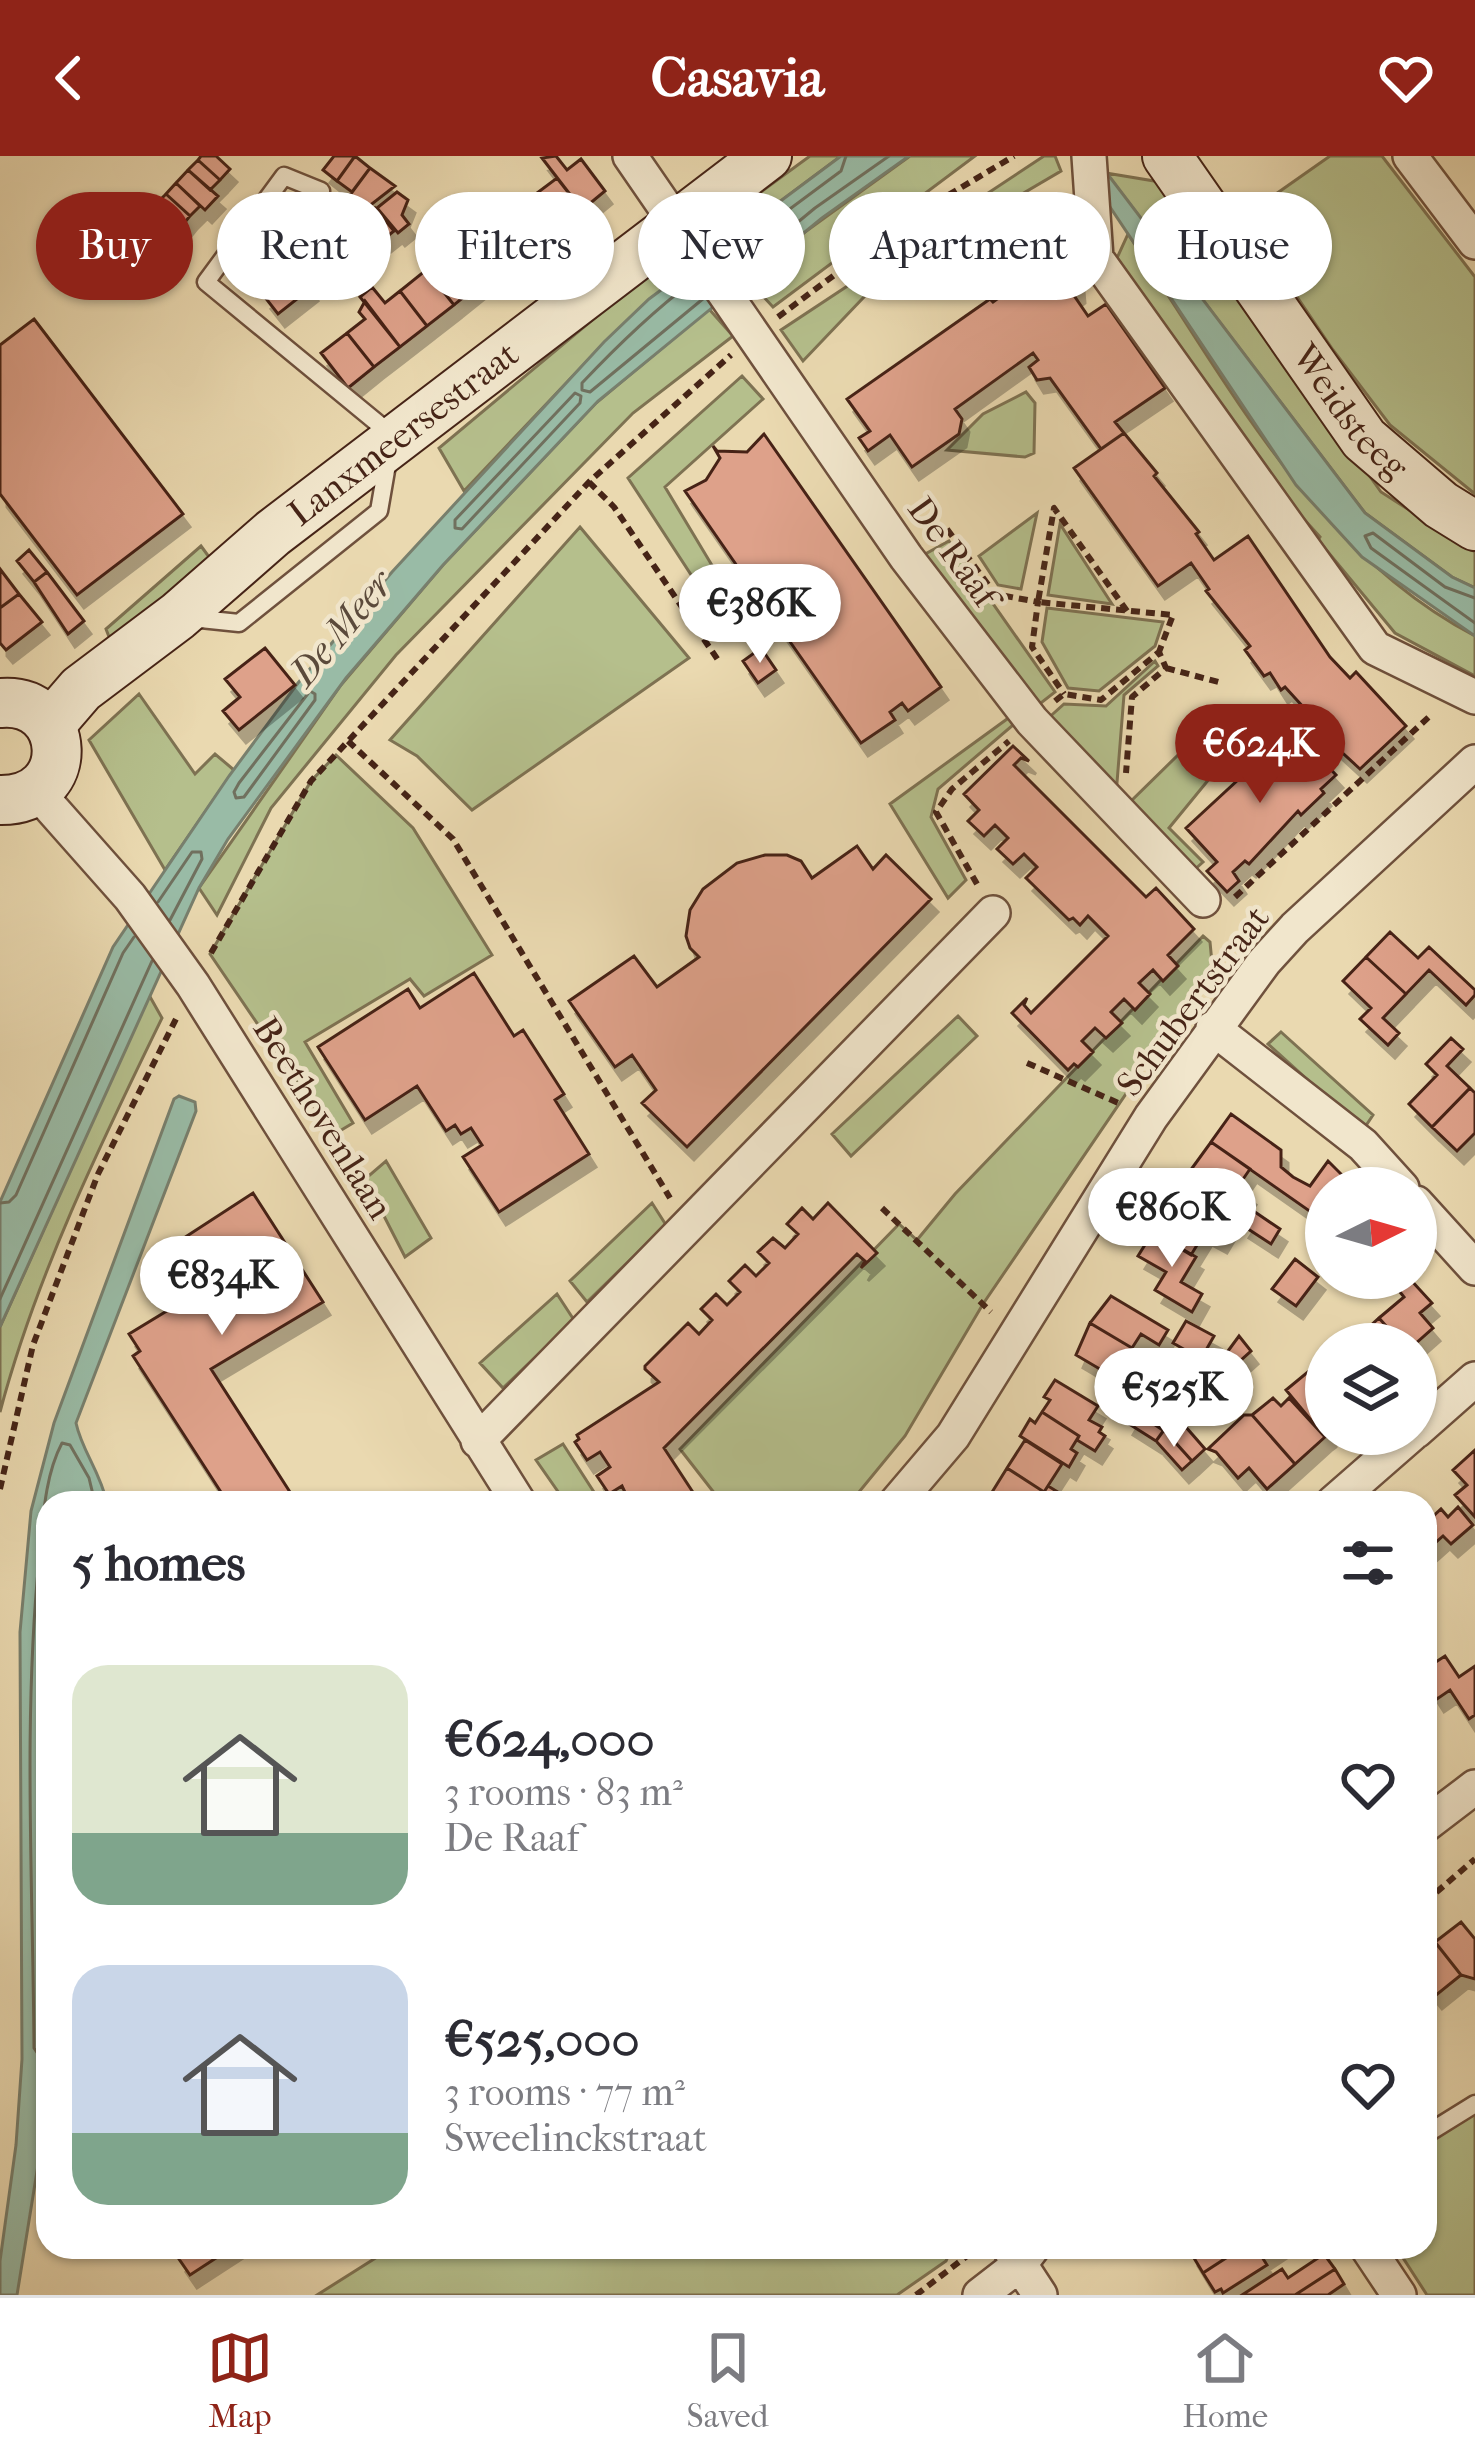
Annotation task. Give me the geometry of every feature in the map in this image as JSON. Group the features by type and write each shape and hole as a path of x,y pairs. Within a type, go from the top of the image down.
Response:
{"street":[{"name":"De Raaf","path":"630,156 656,192"},
{"name":"Lanxmeersestraat","path":"733,192 767,156"},
{"path":"1089,156 1096,258 1375,648 1468,692"},
{"name":"Weidsteeg","path":"1166,156 1364,439 1442,505 1475,526"},
{"path":"1410,156 1475,242"},
{"name":"Lanxmeersestraat","path":"50,724 81,689 178,616 273,533 393,441 638,273"},
{"name":"De Raaf","path":"731,300 906,557 1032,721 1203,899"},
{"path":"0,704 31,707 50,724 58,748 53,772 19,796"},
{"name":"Schubertstraat","path":"906,1491 953,1436 1151,1117 1213,1028 1295,928 1475,762"},
{"name":"Beethovenlaan","path":"19,796 130,897 511,1491"},
{"path":"478,1441 993,913"},
{"path":"1213,1028 1363,1145 1383,1167"},
{"path":"1437,1226 1475,1268"},
{"path":"1437,1412 1475,1379"},
{"path":"1347,1491 1388,1455"},
{"path":"1437,1816 1475,1787"},
{"path":"980,2295 1014,2259"},
{"path":"1024,2259 1040,2295"},
{"path":"1375,2259 1399,2295"}],"lane":[{"path":"321,190 284,176 206,281 393,441"},
{"path":"1437,2128 1475,2104"}],"path":[{"path":"0,1489 33,1345 98,1174 184,975 310,782 745,320 1014,156"},
{"path":"589,482 614,507 718,659"},
{"path":"1064,694 1032,647 1054,508 1127,611"},
{"path":"947,529 995,594 1173,615 1159,652"},
{"path":"1166,668 1222,683"},
{"path":"1203,899 1218,913 1468,692"},
{"path":"348,741 454,839 687,1227"},
{"path":"1027,1063 1151,1117"},
{"path":"882,1208 1016,1335"},
{"path":"1437,1892 1475,1859"},
{"path":"916,2295 963,2259"}],"shaded area":[{"path":"810,156 841,156 793,192 761,192"},
{"path":"910,156 975,156 927,192 860,192"},
{"path":"1044,156 1055,156 1061,171 1025,192 990,192"},
{"path":"1330,156 1382,156 1475,277 1475,494 1390,425 1299,300 1332,300 1332,192 1279,192"},
{"path":"1106,173 1160,182 1167,192 1134,192 1134,210"},
{"path":"829,215 829,265 805,283 805,232"},
{"path":"1128,234 1134,243 1134,283 1117,258"},
{"path":"638,282 638,300 653,300 606,341 464,491 439,448"},
{"path":"829,298 861,300 803,361 781,330"},
{"path":"1145,300 1171,300 1278,458 1367,558 1418,601 1475,636 1475,676 1395,633 1320,537 1263,474"},
{"path":"1203,300 1244,300 1381,492 1475,552 1475,588 1452,577 1365,513"},
{"path":"709,309 733,336 633,413 396,655 271,808 217,915 199,888 341,685 443,565 596,403"},
{"path":"742,376 763,399 665,487 731,597 716,613 628,478"},
{"path":"1026,392 1035,403 1034,453 1025,457 947,450 983,414"},
{"path":"1037,513 1021,589 998,585 979,556"},
{"path":"1060,524 1112,604 1048,595"},
{"path":"580,527 689,658 472,810 417,756 390,740"},
{"path":"949,541 1055,692 1032,710 918,558"},
{"path":"201,546 212,561 111,642 106,629"},
{"path":"1047,608 1163,622 1155,646 1099,691 1068,688 1042,642"},
{"path":"1155,661 1158,666 1124,695 1116,795 1044,722 1064,704 1106,706"},
{"path":"139,694 195,774 215,754 234,770 165,870 89,740"},
{"path":"1227,707 1246,734 1169,828 1203,862 1193,871 1126,806"},
{"path":"1014,714 1020,719 938,789 931,817 966,880 948,898 890,804"},
{"path":"336,755 413,828 492,955 424,996 410,979 305,1042 353,1123 333,1135 210,954 311,781"},
{"path":"1203,936 1210,942 1212,963 1200,985 983,1304 905,1436 860,1491 713,1491 680,1449 899,1224 917,1240 955,1194"},
{"path":"149,995 162,1018 51,1261 0,1412 0,1327"},
{"path":"958,1016 977,1036 851,1156 832,1134"},
{"path":"1281,1032 1373,1115 1363,1130 1268,1044"},
{"path":"386,1161 431,1238 405,1257 365,1179"},
{"path":"652,1203 666,1225 587,1302 570,1281"},
{"path":"557,1294 574,1320 503,1388 480,1363"},
{"path":"563,1444 593,1491 558,1491 536,1460"},
{"path":"1475,2104 1475,2295 1427,2295 1404,2259 1437,2259 1437,2128"},
{"path":"374,2259 947,2259 897,2295 317,2295"}],"water":[{"path":"841,156 909,156 858,192 829,192 829,213 805,232 805,192 793,192"},
{"path":"1106,172 1134,209 1134,243 1110,207"},
{"path":"648,300 722,300 598,401 443,565 346,678 228,839 199,888 0,1327 0,1202 113,947 298,683 392,572"},
{"path":"1172,300 1203,300 1365,513 1452,577 1475,588 1475,636 1362,557 1296,485"},
{"path":"179,1096 195,1102 196,1111 76,1423 103,1491 36,1491 54,1423"},
{"path":"36,1492 36,2177 17,2295 0,2295 22,2059 20,1632"}],"building":[{"path":"216,156 230,169 220,180 198,160"},
{"path":"334,156 355,156 337,181 323,170"},
{"path":"355,156 370,168 352,192 337,181"},
{"path":"556,156 567,170 581,159 605,191 568,192 542,158"},
{"path":"198,160 220,180 210,190 188,170"},
{"path":"370,168 395,186 387,192 352,192"},
{"path":"188,170 217,197 205,210 193,199 193,192 176,183"},
{"path":"557,178 568,192 538,192"},
{"path":"397,192 408,200 402,215 409,224 398,233 391,225 391,197"},
{"path":"415,279 415,300 450,300 454,305 427,326 400,291"},
{"path":"400,291 427,326 400,347 362,300 385,303"},
{"path":"267,300 296,300 278,314"},
{"path":"989,300 1077,300 1088,316 1106,304 1165,388 1115,422 1124,433 1101,449 1050,378 1037,380 1029,367 1038,360 1033,353 955,409 962,419 959,434 912,467 890,435 868,451 859,438 870,431 847,399"},
{"path":"365,301 400,347 374,367 347,333 365,319 359,312"},
{"path":"34,319 183,514 77,595 0,494 0,345"},
{"path":"347,333 374,367 348,388 321,353"},
{"path":"1124,433 1199,532 1214,560 1248,536 1330,657 1350,678 1356,672 1406,726 1360,769 1322,734 1325,731 1285,687 1281,690 1270,673 1264,676 1245,650 1250,646 1206,591 1191,563 1158,586 1074,468"},
{"path":"764,434 941,687 908,711 902,703 890,712 895,720 861,743 767,609 752,619 745,609 760,599 685,491 706,480 720,458 713,446 717,451 747,452"},
{"path":"29,550 47,572 34,582 17,561"},
{"path":"0,569 19,594 0,608"},
{"path":"47,572 84,621 68,634 34,582"},
{"path":"19,594 42,622 6,650 0,643 0,608"},
{"path":"265,648 295,685 239,730 223,711 240,697 225,679"},
{"path":"761,648 776,670 758,683 743,661"},
{"path":"1293,729 1336,775 1321,789 1324,793 1301,815 1298,811 1249,864 1245,861 1233,872 1239,881 1227,892 1207,871 1217,862 1186,828"},
{"path":"1013,746 1029,761 1021,758 1014,765 1146,897 1156,888 1194,929 1168,955 1178,966 1163,981 1153,970 1139,983 1150,994 1135,1010 1124,999 1111,1012 1122,1023 1106,1038 1095,1028 1082,1041 1093,1052 1068,1070 1012,1013 1027,998 1024,1005 1031,1013 1108,936 1088,916 1080,925 1069,920 1026,878 1037,867 1024,854 1013,864 997,849 1008,838 995,825 984,836 968,821 979,810 964,794"},
{"path":"857,846 873,869 886,855 931,899 687,1147 642,1103 656,1090 632,1055 615,1067 569,1001 634,956 657,987 699,957 686,936 690,910 703,889 737,863 787,855 801,861 812,878"},
{"path":"1390,932 1418,958 1429,947 1475,995 1466,1005 1429,970 1406,994 1366,957"},
{"path":"1366,957 1406,994 1383,1018 1399,1033 1388,1045 1360,1019 1371,1008 1343,981"},
{"path":"474,973 514,1036 523,1030 564,1094 555,1100 589,1154 499,1212 463,1157 482,1145 471,1128 461,1134 455,1125 446,1131 417,1086 365,1120 318,1047 408,989 420,1008"},
{"path":"1451,1038 1463,1049 1447,1066 1470,1088 1432,1127 1409,1104 1437,1075 1426,1064"},
{"path":"1470,1088 1475,1093 1475,1133 1457,1151 1432,1127"},
{"path":"1231,1114 1281,1150 1281,1167 1305,1183 1305,1208 1211,1142"},
{"path":"1211,1142 1250,1169 1239,1185 1249,1192 1240,1206 1190,1171"},
{"path":"253,1193 323,1302 211,1369 289,1491 220,1491 133,1356 140,1351 129,1334 170,1309 144,1269 172,1251 170,1247"},
{"path":"828,1203 877,1253 861,1268 865,1261 857,1254 664,1448 692,1491 624,1491 622,1486 607,1491 597,1476 610,1467 600,1452 587,1460 575,1442 577,1435 659,1382 645,1366 688,1323 699,1334 712,1320 701,1309 716,1294 727,1305 740,1292 729,1281 745,1265 756,1276 769,1263 758,1252 773,1238 785,1248 798,1234 787,1224 802,1208 813,1219"},
{"path":"1167,1208 1195,1223 1203,1210 1229,1225 1220,1240 1205,1232 1191,1255 1153,1232"},
{"path":"1252,1210 1280,1229 1271,1244 1242,1225"},
{"path":"1153,1232 1196,1257 1181,1282 1202,1294 1192,1312 1155,1290 1166,1272 1138,1256"},
{"path":"1295,1259 1305,1267 1305,1294 1296,1306 1272,1289"},
{"path":"1111,1296 1168,1330 1159,1345 1141,1334 1132,1348 1090,1323"},
{"path":"1402,1299 1432,1303 1420,1313 1429,1323 1383,1323 1379,1318"},
{"path":"1186,1321 1214,1336 1201,1359 1173,1343"},
{"path":"1090,1323 1132,1348 1115,1378 1076,1355"},
{"path":"1239,1336 1251,1351 1221,1378 1214,1370"},
{"path":"1305,1374 1305,1413 1286,1390"},
{"path":"1055,1380 1098,1406 1089,1420 1102,1427 1099,1432 1105,1436 1095,1451 1042,1412 1050,1400 1044,1397"},
{"path":"1147,1388 1176,1407 1163,1425 1167,1433 1133,1410"},
{"path":"1273,1398 1281,1406 1289,1398 1305,1415 1305,1455 1295,1464 1252,1415"},
{"path":"1133,1410 1164,1430 1156,1441 1126,1422"},
{"path":"1042,1412 1079,1436 1071,1449 1077,1453 1069,1467 1020,1436 1030,1419 1035,1423"},
{"path":"1244,1415 1252,1415 1295,1464 1267,1489 1249,1468 1238,1478 1208,1449"},
{"path":"1178,1418 1205,1449 1192,1461 1167,1433"},
{"path":"1164,1430 1192,1461 1182,1470 1156,1441"},
{"path":"1025,1440 1062,1464 1045,1491 1007,1468"},
{"path":"1475,1450 1475,1517 1455,1495 1467,1485 1453,1470"},
{"path":"1007,1468 1042,1491 993,1491"},
{"path":"1458,1507 1473,1525 1451,1544 1443,1536 1437,1541 1437,1513 1441,1509 1448,1517"},
{"path":"1445,1656 1459,1677 1475,1666 1475,1715 1469,1719 1450,1690 1437,1699 1437,1661"},
{"path":"1461,1922 1475,1939 1475,1979 1461,1975 1437,1940"},
{"path":"1437,1945 1461,1975 1437,1994"},
{"path":"179,2259 215,2259 190,2275"},
{"path":"1195,2259 1225,2259 1203,2273"},
{"path":"1225,2259 1263,2259 1267,2265 1223,2293 1221,2289 1215,2292 1203,2273"},
{"path":"1316,2259 1328,2259 1335,2269 1295,2295 1242,2295 1282,2269 1288,2278"},
{"path":"1335,2269 1344,2284 1328,2295 1295,2295"}],"water label":[{"name":"De Meer","path":"341,628"}]}
